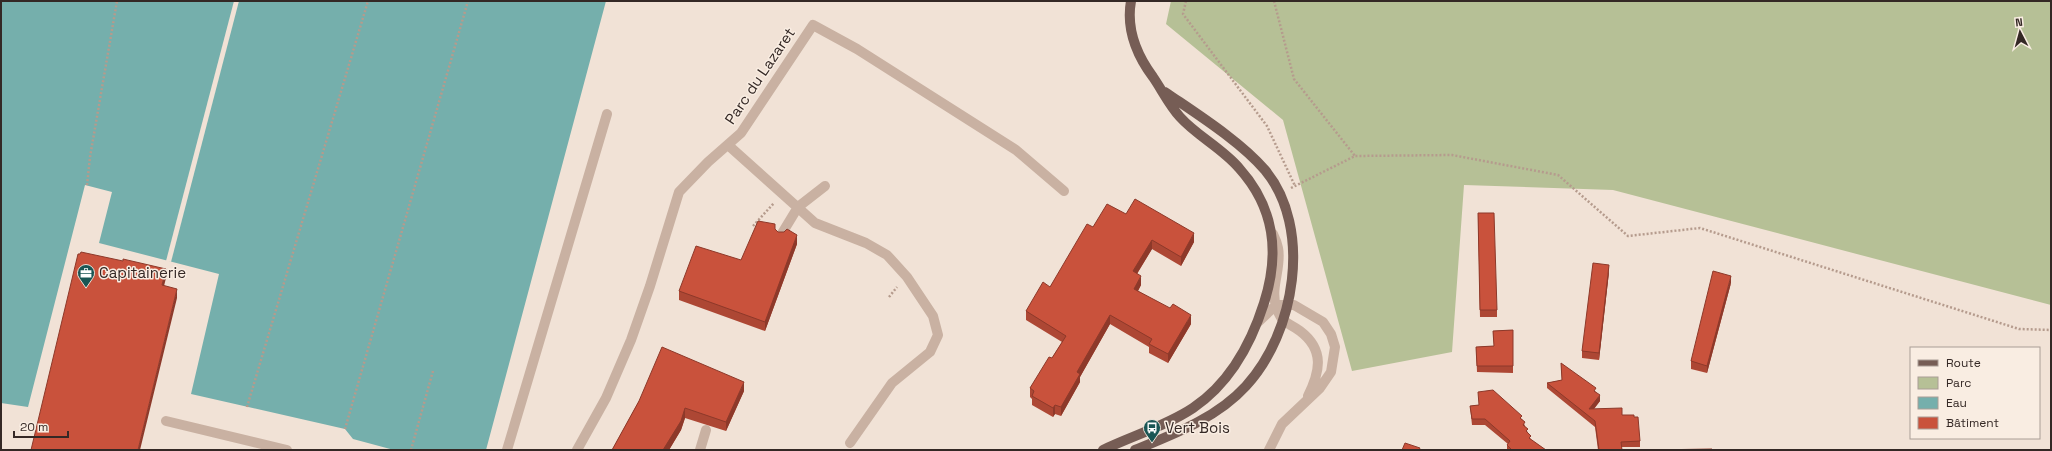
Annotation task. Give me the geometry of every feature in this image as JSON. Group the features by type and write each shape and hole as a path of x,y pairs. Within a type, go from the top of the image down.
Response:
{"main road":[{"path":"1103,450 1192,408 1214,391 1231,372 1258,322 1273,268 1272,232 1262,202 1239,167 1180,117 1141,60 1133,39 1128,15 1130,1"},
{"path":"1135,450 1186,428 1227,403 1247,386 1273,344 1283,322 1288,304 1294,252 1290,220 1280,194 1265,170 1222,133 1161,88"}],"lane":[{"name":"Parc du Lazaret","path":"577,450 606,398 631,340 650,286 678,192 741,133 812,25 857,49 1016,150 1064,191"},
{"path":"507,450 607,114"},
{"path":"728,145 815,223 866,243 887,255 907,277 933,316 938,335 930,352 892,383 850,444"},
{"path":"781,235 798,208 825,186"},
{"path":"1272,232 1278,248 1278,268 1275,291 1276,305 1283,322 1299,330 1308,338 1316,350 1318,373 1305,404"},
{"path":"1258,322 1276,305 1288,304 1305,310 1323,322 1331,334 1335,348 1331,372 1320,388 1305,404 1282,424 1269,450"},
{"path":"166,421 287,450"},
{"path":"700,450 706,430"}],"path":[{"path":"88,185 90,157 117,1"},
{"path":"247,407 368,1"},
{"path":"345,429 468,1"},
{"path":"1186,1 1183,14 1267,126 1295,186"},
{"path":"1274,1 1294,79 1356,156"},
{"path":"1280,194 1356,156 1452,155 1558,175 1628,236 1700,228 2019,328 2051,330"},
{"path":"411,450 433,371"}],"green space":[{"path":"1171,1 2051,1 2051,305 1613,190 1464,185 1452,352 1352,371 1283,120 1166,24"}],"water":[{"path":"1,1 606,1 486,450 394,450 353,439 345,429 191,394 219,274 99,243 112,192 85,185 28,407 1,403"}],"pier":[{"path":"234,1 239,1 171,262 166,261"}],"building":[{"path":"1135,199 1194,233 1181,257 1152,240 1133,271 1141,276 1134,289 1170,308 1173,304 1191,315 1168,354 1149,344 1152,339 1110,315 1077,372 1080,374 1061,407 1055,405 1053,408 1032,396 1034,391 1030,388 1049,357 1052,358 1066,336 1026,311 1043,282 1050,287 1087,224 1093,227 1107,204 1126,214"},
{"path":"1478,213 1494,213 1497,310 1480,310"},
{"path":"758,221 775,224 775,229 778,232 784,232 787,229 797,235 765,322 679,291 696,246 741,260"},
{"path":"81,252 123,261 123,259 166,269 162,285 177,289 138,450 31,450 78,254"},
{"path":"1593,263 1609,265 1599,353 1582,351"},
{"path":"1713,271 1731,276 1707,366 1691,361"},
{"path":"1513,330 1513,366 1477,366 1476,347 1494,346 1493,331"},
{"path":"662,347 744,382 726,422 685,408 681,421 663,450 612,450 639,401"},
{"path":"1561,363 1596,388 1594,391 1600,395 1589,409 1622,408 1622,415 1634,415 1634,417 1638,417 1640,441 1621,442 1622,450 1599,450 1595,421 1547,383 1562,380"},
{"path":"1493,390 1522,416 1520,418 1525,422 1523,425 1528,429 1526,431 1531,436 1529,438 1546,450 1512,450 1507,445 1510,441 1485,419 1472,419 1470,406 1479,405 1478,392"},
{"path":"1405,443 1420,448 1419,450 1402,450"},
{"path":"1712,449 1712,450 1651,450"}],"place":[{"name":"Capitainerie","path":"86,288"},
{"name":"Vert Bois","path":"1152,443"}]}
